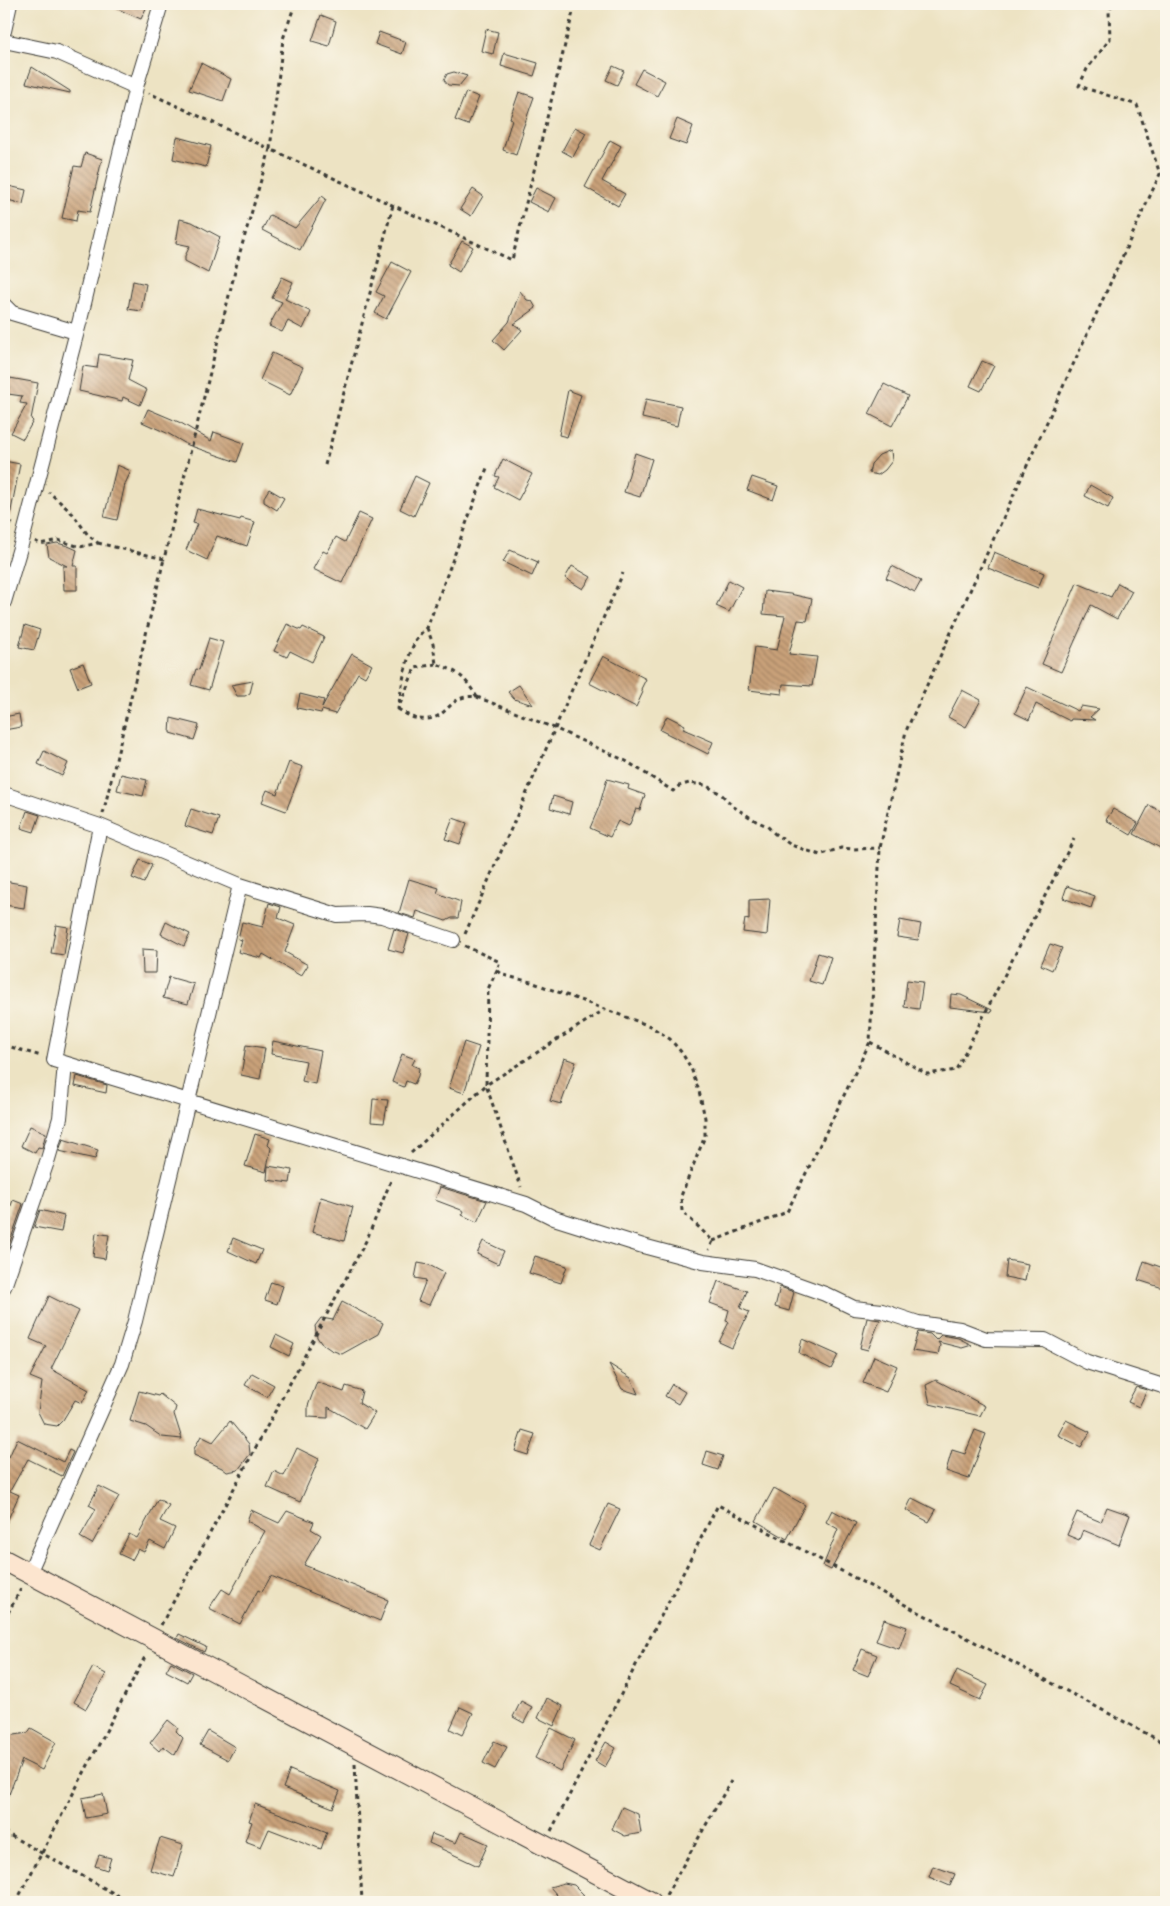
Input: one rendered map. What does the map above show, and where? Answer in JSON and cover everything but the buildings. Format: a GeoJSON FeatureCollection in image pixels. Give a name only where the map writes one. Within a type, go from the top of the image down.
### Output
{"type":"FeatureCollection","features":[{"type":"Feature","properties":{"kind":"street"},"geometry":{"type":"LineString","coordinates":[[4,31],[10,4]]}},
{"type":"Feature","properties":{"kind":"street"},"geometry":{"type":"LineString","coordinates":[[4,602],[76,332],[136,87],[161,4]]}},
{"type":"Feature","properties":{"kind":"street"},"geometry":{"type":"LineString","coordinates":[[4,41],[57,52],[136,87]]}},
{"type":"Feature","properties":{"kind":"street"},"geometry":{"type":"LineString","coordinates":[[4,305],[12,314],[76,332]]}},
{"type":"Feature","properties":{"kind":"street"},"geometry":{"type":"LineString","coordinates":[[4,794],[100,826],[240,885],[337,915],[367,914],[382,916],[457,942]]}},
{"type":"Feature","properties":{"kind":"street"},"geometry":{"type":"LineString","coordinates":[[4,1287],[58,1126],[59,1062],[100,826]]}},
{"type":"Feature","properties":{"kind":"street"},"geometry":{"type":"LineString","coordinates":[[29,1573],[122,1364],[135,1321],[240,885]]}},
{"type":"Feature","properties":{"kind":"street"},"geometry":{"type":"LineString","coordinates":[[59,1062],[526,1204],[554,1218],[643,1246],[703,1262],[730,1264],[755,1270],[825,1294],[854,1308],[882,1311],[918,1323],[960,1330],[986,1339],[1046,1340],[1087,1362],[1166,1387]]}},
{"type":"Feature","properties":{"kind":"street"},"geometry":{"type":"LineString","coordinates":[[4,1560],[651,1902]]}},
{"type":"Feature","properties":{"kind":"path"},"geometry":{"type":"LineString","coordinates":[[100,826],[238,259],[270,149],[283,39],[295,4]]}},
{"type":"Feature","properties":{"kind":"path"},"geometry":{"type":"LineString","coordinates":[[136,87],[512,260],[576,4]]}},
{"type":"Feature","properties":{"kind":"path"},"geometry":{"type":"LineString","coordinates":[[703,1262],[713,1241],[787,1212],[870,1042],[880,848],[906,731],[1160,174],[1137,105],[1079,86],[1087,69],[1110,39],[1109,11],[1112,4]]}},
{"type":"Feature","properties":{"kind":"path"},"geometry":{"type":"LineString","coordinates":[[325,465],[392,205]]}},
{"type":"Feature","properties":{"kind":"path"},"geometry":{"type":"LineString","coordinates":[[398,709],[404,673],[419,634],[427,628],[486,468]]}},
{"type":"Feature","properties":{"kind":"path"},"geometry":{"type":"LineString","coordinates":[[38,480],[74,514],[88,536],[98,543],[164,560]]}},
{"type":"Feature","properties":{"kind":"path"},"geometry":{"type":"LineString","coordinates":[[23,535],[40,544],[58,540],[80,547],[98,543]]}},
{"type":"Feature","properties":{"kind":"path"},"geometry":{"type":"LineString","coordinates":[[526,1204],[486,1085],[488,990],[500,962],[457,942],[623,573]]}},
{"type":"Feature","properties":{"kind":"path"},"geometry":{"type":"LineString","coordinates":[[427,628],[434,644],[436,664]]}},
{"type":"Feature","properties":{"kind":"path"},"geometry":{"type":"LineString","coordinates":[[398,709],[415,668],[436,664],[450,668],[466,679],[477,698]]}},
{"type":"Feature","properties":{"kind":"path"},"geometry":{"type":"LineString","coordinates":[[398,709],[415,718],[436,718],[445,712],[456,700],[467,696],[477,698],[554,728],[626,761],[673,791],[679,786],[689,784],[704,786],[721,794],[734,807],[767,826],[791,845],[820,855],[840,848],[874,850],[880,848]]}},
{"type":"Feature","properties":{"kind":"path"},"geometry":{"type":"LineString","coordinates":[[870,1042],[928,1074],[956,1070],[1074,838]]}},
{"type":"Feature","properties":{"kind":"path"},"geometry":{"type":"LineString","coordinates":[[1164,943],[1166,938]]}},
{"type":"Feature","properties":{"kind":"path"},"geometry":{"type":"LineString","coordinates":[[496,970],[503,976],[531,982],[650,1026],[670,1040],[682,1053],[691,1068],[705,1118],[705,1136],[681,1196],[682,1211],[713,1241]]}},
{"type":"Feature","properties":{"kind":"path"},"geometry":{"type":"LineString","coordinates":[[16,1902],[367,1239],[398,1165],[486,1085],[604,1010]]}},
{"type":"Feature","properties":{"kind":"path"},"geometry":{"type":"LineString","coordinates":[[4,1045],[59,1062]]}},
{"type":"Feature","properties":{"kind":"path"},"geometry":{"type":"LineString","coordinates":[[544,1845],[718,1505],[1166,1744]]}},
{"type":"Feature","properties":{"kind":"path"},"geometry":{"type":"LineString","coordinates":[[4,1620],[29,1573]]}},
{"type":"Feature","properties":{"kind":"path"},"geometry":{"type":"LineString","coordinates":[[354,1744],[362,1902]]}},
{"type":"Feature","properties":{"kind":"path"},"geometry":{"type":"LineString","coordinates":[[662,1902],[731,1781]]}},
{"type":"Feature","properties":{"kind":"path"},"geometry":{"type":"LineString","coordinates":[[4,1832],[129,1902]]}}]}
